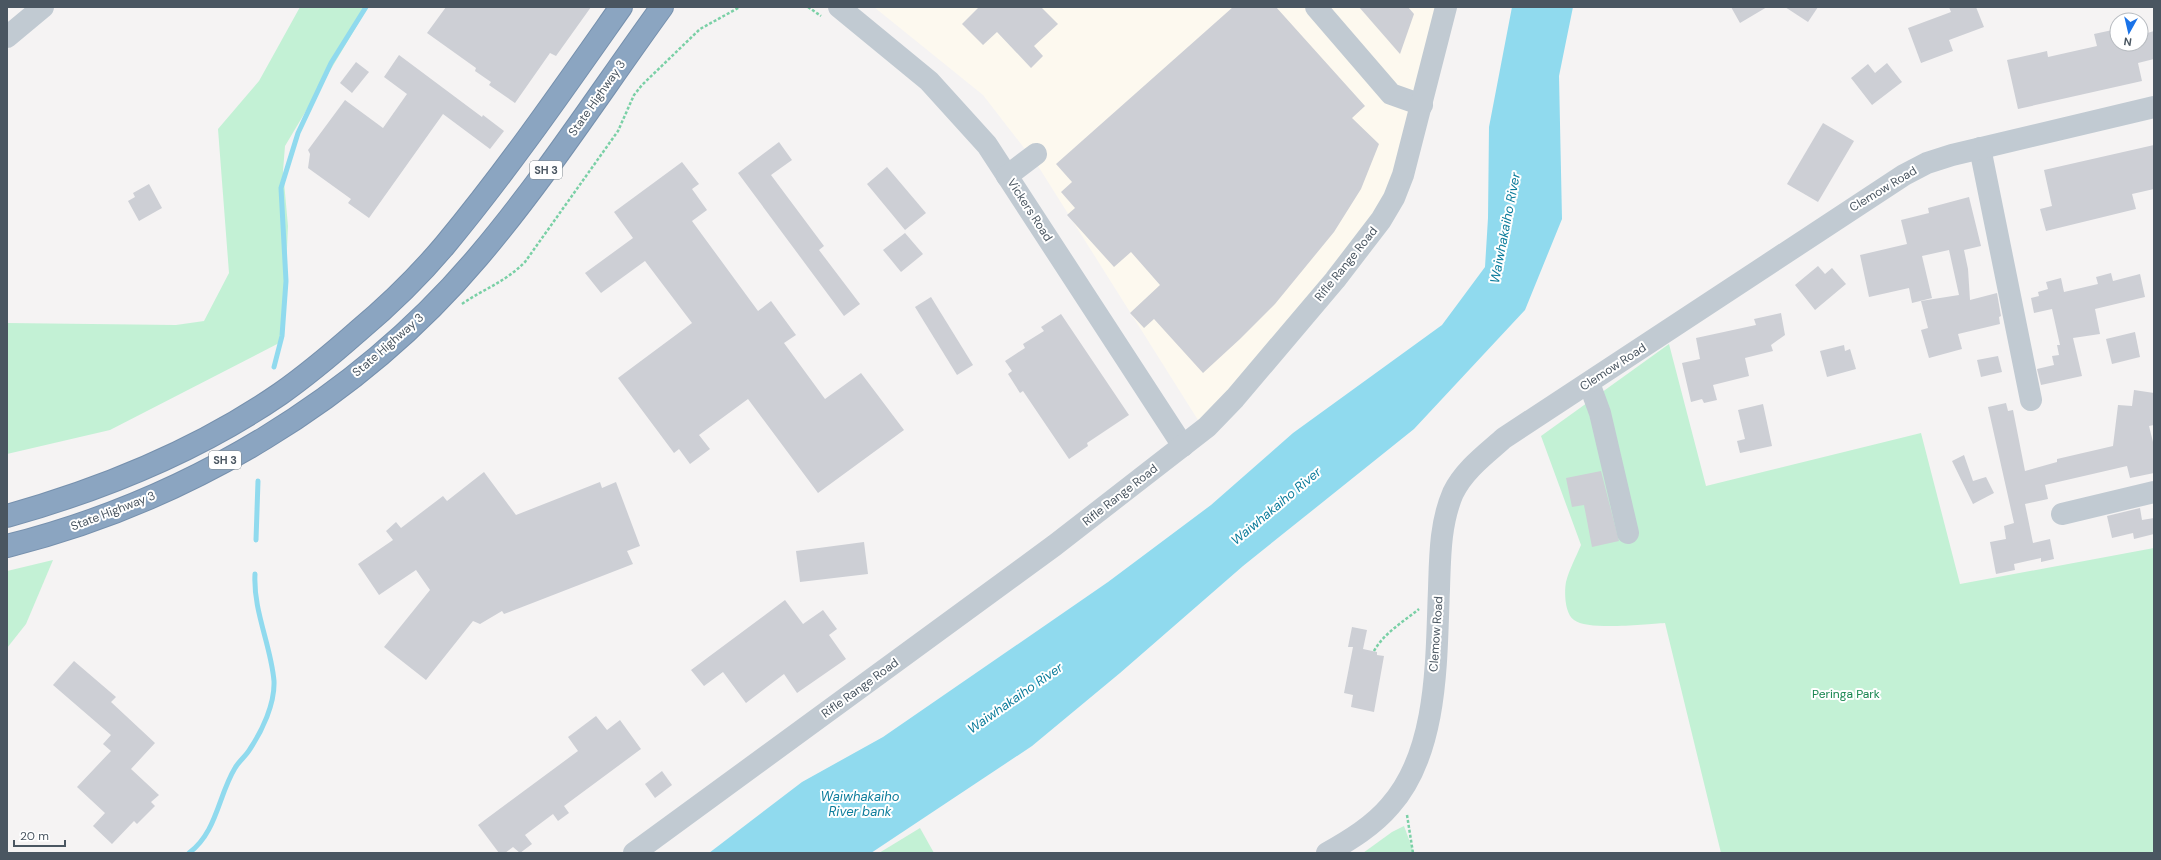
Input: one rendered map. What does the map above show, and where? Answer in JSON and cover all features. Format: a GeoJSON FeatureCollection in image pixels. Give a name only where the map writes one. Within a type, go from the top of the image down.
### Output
{"type":"FeatureCollection","features":[{"type":"Feature","properties":{"kind":"highway","name":"SH 3"},"geometry":{"type":"LineString","coordinates":[[7,516],[95,488],[146,467],[240,419],[280,394],[322,363],[382,309],[444,246],[520,148],[621,7]]}},
{"type":"Feature","properties":{"kind":"highway","name":"State Highway 3"},"geometry":{"type":"LineString","coordinates":[[7,546],[40,538],[91,521],[189,480],[290,422],[371,362],[416,322],[486,247],[561,150],[662,7]]}},
{"type":"Feature","properties":{"kind":"street"},"geometry":{"type":"LineString","coordinates":[[7,37],[43,7]]}},
{"type":"Feature","properties":{"kind":"street"},"geometry":{"type":"LineString","coordinates":[[1316,7],[1391,94],[1422,106]]}},
{"type":"Feature","properties":{"kind":"street","name":"Rifle Range Road"},"geometry":{"type":"LineString","coordinates":[[634,853],[1055,545],[1207,427],[1235,398],[1335,280],[1381,220],[1394,198],[1404,175],[1446,7]]}},
{"type":"Feature","properties":{"kind":"street","name":"Vickers Road"},"geometry":{"type":"LineString","coordinates":[[833,13],[929,81],[987,145],[1183,446]]}},
{"type":"Feature","properties":{"kind":"street","name":"Clemow Road"},"geometry":{"type":"LineString","coordinates":[[1327,853],[1365,829],[1390,807],[1410,777],[1422,747],[1432,691],[1441,541],[1446,515],[1453,493],[1467,472],[1504,438],[1882,188],[1927,163],[1980,148],[2154,107]]}},
{"type":"Feature","properties":{"kind":"street"},"geometry":{"type":"LineString","coordinates":[[1980,148],[2031,400]]}},
{"type":"Feature","properties":{"kind":"street"},"geometry":{"type":"LineString","coordinates":[[1008,176],[1036,154]]}},
{"type":"Feature","properties":{"kind":"street"},"geometry":{"type":"LineString","coordinates":[[1589,383],[1600,413],[1628,534]]}},
{"type":"Feature","properties":{"kind":"street"},"geometry":{"type":"LineString","coordinates":[[2062,514],[2154,492]]}},
{"type":"Feature","properties":{"kind":"path"},"geometry":{"type":"LineString","coordinates":[[808,7],[833,13]]}},
{"type":"Feature","properties":{"kind":"path"},"geometry":{"type":"LineString","coordinates":[[1374,651],[1378,644],[1393,629],[1422,607]]}},
{"type":"Feature","properties":{"kind":"path"},"geometry":{"type":"LineString","coordinates":[[1408,825],[1413,853]]}},
{"type":"Feature","properties":{"kind":"shaded area"},"geometry":{"type":"Polygon","coordinates":[[[874,7],[1445,7],[1382,212],[1266,363],[1198,420],[1038,166],[983,95],[874,7]]]}},
{"type":"Feature","properties":{"kind":"green space"},"geometry":{"type":"Polygon","coordinates":[[[300,7],[368,7],[285,146],[283,171],[288,226],[283,341],[110,430],[7,454],[7,323],[176,325],[204,321],[229,273],[218,129],[259,81],[300,7]]]}},
{"type":"Feature","properties":{"kind":"green space","name":"Peringa Park"},"geometry":{"type":"Polygon","coordinates":[[[1669,344],[1706,486],[1921,433],[1960,584],[2154,548],[2154,853],[1721,853],[1665,623],[1618,626],[1591,625],[1574,620],[1569,613],[1565,597],[1566,582],[1581,545],[1541,436],[1669,344]]]}},
{"type":"Feature","properties":{"kind":"green space"},"geometry":{"type":"Polygon","coordinates":[[[53,560],[26,624],[7,648],[7,571],[53,560]]]}},
{"type":"Feature","properties":{"kind":"green space"},"geometry":{"type":"Polygon","coordinates":[[[1404,826],[1414,853],[1363,853],[1392,832],[1404,826]]]}},
{"type":"Feature","properties":{"kind":"green space"},"geometry":{"type":"Polygon","coordinates":[[[920,828],[934,853],[879,853],[920,828]]]}},
{"type":"Feature","properties":{"kind":"water","name":"Waiwhakaiho River bank"},"geometry":{"type":"Polygon","coordinates":[[[1512,7],[1573,7],[1559,76],[1562,219],[1525,310],[1414,429],[1243,566],[1120,673],[1032,746],[871,853],[709,853],[802,782],[883,737],[1108,582],[1211,505],[1293,433],[1442,325],[1485,267],[1488,218],[1489,127],[1512,7]]]}},
{"type":"Feature","properties":{"kind":"building"},"geometry":{"type":"Polygon","coordinates":[[[446,7],[591,7],[556,56],[550,53],[515,103],[489,85],[491,82],[475,71],[476,68],[427,33],[446,7]]]}},
{"type":"Feature","properties":{"kind":"building"},"geometry":{"type":"Polygon","coordinates":[[[979,7],[1041,7],[1058,24],[1034,46],[1043,56],[1031,68],[997,32],[983,45],[962,24],[979,7]]]}},
{"type":"Feature","properties":{"kind":"building"},"geometry":{"type":"Polygon","coordinates":[[[1233,7],[1276,7],[1365,106],[1352,118],[1379,144],[1361,189],[1334,232],[1275,304],[1203,373],[1154,319],[1144,328],[1130,313],[1160,285],[1131,252],[1114,267],[1067,215],[1075,208],[1061,192],[1072,182],[1056,164],[1233,7]]]}},
{"type":"Feature","properties":{"kind":"building"},"geometry":{"type":"Polygon","coordinates":[[[1359,7],[1408,7],[1414,14],[1400,54],[1359,7]]]}},
{"type":"Feature","properties":{"kind":"building"},"geometry":{"type":"Polygon","coordinates":[[[1731,7],[1767,7],[1740,23],[1731,7]]]}},
{"type":"Feature","properties":{"kind":"building"},"geometry":{"type":"Polygon","coordinates":[[[1785,7],[1818,7],[1808,22],[1785,7]]]}},
{"type":"Feature","properties":{"kind":"building"},"geometry":{"type":"Polygon","coordinates":[[[1949,7],[1976,7],[1984,27],[1949,40],[1953,51],[1921,63],[1908,28],[1951,12],[1949,7]]]}},
{"type":"Feature","properties":{"kind":"building"},"geometry":{"type":"Polygon","coordinates":[[[2109,31],[2109,52],[2149,52],[2149,33],[2154,31],[2154,59],[2138,63],[2142,81],[2018,109],[2007,60],[2047,51],[2048,57],[2097,46],[2094,34],[2109,31]]]}},
{"type":"Feature","properties":{"kind":"building"},"geometry":{"type":"Polygon","coordinates":[[[399,55],[482,117],[483,115],[504,131],[490,149],[443,114],[369,218],[348,203],[351,199],[308,168],[310,154],[308,150],[345,100],[383,128],[407,94],[384,77],[399,55]]]}},
{"type":"Feature","properties":{"kind":"building"},"geometry":{"type":"Polygon","coordinates":[[[356,62],[369,72],[352,93],[340,83],[356,62]]]}},
{"type":"Feature","properties":{"kind":"building"},"geometry":{"type":"Polygon","coordinates":[[[1887,63],[1902,82],[1872,105],[1851,78],[1868,64],[1875,73],[1887,63]]]}},
{"type":"Feature","properties":{"kind":"building"},"geometry":{"type":"Polygon","coordinates":[[[1823,123],[1854,141],[1818,202],[1787,184],[1823,123]]]}},
{"type":"Feature","properties":{"kind":"building"},"geometry":{"type":"Polygon","coordinates":[[[779,142],[792,160],[771,175],[824,246],[819,250],[860,304],[844,316],[738,173],[779,142]]]}},
{"type":"Feature","properties":{"kind":"building"},"geometry":{"type":"Polygon","coordinates":[[[2154,145],[2154,189],[2132,194],[2136,209],[2046,231],[2040,209],[2052,206],[2044,170],[2154,145]]]}},
{"type":"Feature","properties":{"kind":"building"},"geometry":{"type":"Polygon","coordinates":[[[682,162],[699,184],[692,189],[707,210],[692,221],[758,311],[771,301],[796,335],[784,343],[825,399],[861,373],[904,430],[818,493],[748,399],[699,435],[710,449],[690,464],[679,449],[674,453],[618,378],[692,323],[645,261],[601,293],[585,273],[633,238],[614,212],[682,162]]]}},
{"type":"Feature","properties":{"kind":"building"},"geometry":{"type":"Polygon","coordinates":[[[887,167],[926,213],[905,230],[867,184],[887,167]]]}},
{"type":"Feature","properties":{"kind":"building"},"geometry":{"type":"Polygon","coordinates":[[[149,184],[162,208],[139,221],[128,201],[135,197],[133,193],[149,184]]]}},
{"type":"Feature","properties":{"kind":"building"},"geometry":{"type":"Polygon","coordinates":[[[1969,197],[1981,246],[1964,250],[1968,269],[1970,300],[1997,293],[2001,316],[1999,317],[2000,324],[1958,334],[1962,349],[1929,358],[1921,330],[1928,328],[1921,301],[1959,295],[1949,250],[1922,256],[1932,298],[1912,303],[1909,288],[1869,297],[1860,255],[1907,244],[1901,220],[1929,213],[1928,208],[1969,197]]]}},
{"type":"Feature","properties":{"kind":"building"},"geometry":{"type":"Polygon","coordinates":[[[905,233],[923,254],[901,272],[883,250],[905,233]]]}},
{"type":"Feature","properties":{"kind":"building"},"geometry":{"type":"Polygon","coordinates":[[[1818,266],[1825,274],[1832,268],[1846,284],[1815,310],[1795,285],[1818,266]]]}},
{"type":"Feature","properties":{"kind":"building"},"geometry":{"type":"Polygon","coordinates":[[[2111,273],[2113,281],[2140,274],[2145,297],[2095,309],[2100,334],[2073,338],[2082,376],[2041,385],[2037,369],[2054,365],[2052,356],[2059,355],[2057,345],[2060,345],[2052,309],[2034,313],[2031,298],[2039,296],[2038,292],[2048,289],[2046,282],[2061,278],[2064,292],[2098,284],[2096,277],[2111,273]]]}},
{"type":"Feature","properties":{"kind":"building"},"geometry":{"type":"Polygon","coordinates":[[[931,297],[973,365],[957,375],[915,307],[931,297]]]}},
{"type":"Feature","properties":{"kind":"building"},"geometry":{"type":"Polygon","coordinates":[[[1781,313],[1785,335],[1771,345],[1773,351],[1745,358],[1749,376],[1713,385],[1717,400],[1704,403],[1702,399],[1691,402],[1682,363],[1700,359],[1696,338],[1756,325],[1754,319],[1781,313]]]}},
{"type":"Feature","properties":{"kind":"building"},"geometry":{"type":"Polygon","coordinates":[[[1061,314],[1129,415],[1087,443],[1088,446],[1069,459],[1023,391],[1020,393],[1008,374],[1012,371],[1005,361],[1025,348],[1023,344],[1044,331],[1041,327],[1061,314]]]}},
{"type":"Feature","properties":{"kind":"building"},"geometry":{"type":"Polygon","coordinates":[[[2135,332],[2140,357],[2112,364],[2106,339],[2135,332]]]}},
{"type":"Feature","properties":{"kind":"building"},"geometry":{"type":"Polygon","coordinates":[[[1844,345],[1845,351],[1850,349],[1856,369],[1827,377],[1820,351],[1844,345]]]}},
{"type":"Feature","properties":{"kind":"building"},"geometry":{"type":"Polygon","coordinates":[[[1998,356],[2002,372],[1981,377],[1977,360],[1998,356]]]}},
{"type":"Feature","properties":{"kind":"building"},"geometry":{"type":"Polygon","coordinates":[[[2134,390],[2154,393],[2154,425],[2149,426],[2154,446],[2154,473],[2130,478],[2127,466],[2045,485],[2048,499],[2025,504],[2033,543],[2050,539],[2054,559],[2041,562],[2041,558],[2014,564],[2015,570],[1996,574],[1990,542],[2006,539],[2004,526],[2014,523],[1988,407],[2006,403],[2008,411],[2013,410],[2025,471],[2057,462],[2057,459],[2113,446],[2118,405],[2132,406],[2134,390]]]}},
{"type":"Feature","properties":{"kind":"building"},"geometry":{"type":"Polygon","coordinates":[[[1763,404],[1772,446],[1740,453],[1737,441],[1745,439],[1738,410],[1763,404]]]}},
{"type":"Feature","properties":{"kind":"building"},"geometry":{"type":"Polygon","coordinates":[[[1964,455],[1973,481],[1986,477],[1994,493],[1973,504],[1952,461],[1964,455]]]}},
{"type":"Feature","properties":{"kind":"building"},"geometry":{"type":"Polygon","coordinates":[[[1601,471],[1619,541],[1592,547],[1584,505],[1572,507],[1566,478],[1601,471]]]}},
{"type":"Feature","properties":{"kind":"building"},"geometry":{"type":"Polygon","coordinates":[[[484,472],[516,515],[600,482],[602,488],[616,482],[640,546],[627,551],[633,564],[504,614],[502,611],[480,624],[473,621],[426,680],[384,647],[430,590],[416,570],[379,595],[358,564],[393,540],[386,531],[396,522],[401,528],[443,496],[447,501],[484,472]]]}},
{"type":"Feature","properties":{"kind":"building"},"geometry":{"type":"Polygon","coordinates":[[[2140,508],[2142,520],[2154,518],[2154,534],[2134,539],[2133,533],[2112,538],[2107,516],[2140,508]]]}},
{"type":"Feature","properties":{"kind":"building"},"geometry":{"type":"Polygon","coordinates":[[[864,542],[868,574],[800,582],[796,551],[864,542]]]}},
{"type":"Feature","properties":{"kind":"building"},"geometry":{"type":"Polygon","coordinates":[[[785,600],[803,624],[823,610],[837,629],[829,635],[846,659],[797,693],[784,674],[746,703],[723,672],[704,686],[691,670],[785,600]]]}},
{"type":"Feature","properties":{"kind":"building"},"geometry":{"type":"Polygon","coordinates":[[[1352,627],[1367,630],[1363,649],[1377,652],[1377,655],[1384,656],[1374,712],[1351,707],[1353,695],[1344,693],[1353,647],[1348,647],[1352,627]]]}},
{"type":"Feature","properties":{"kind":"building"},"geometry":{"type":"Polygon","coordinates":[[[74,661],[116,697],[111,702],[155,743],[131,769],[159,795],[151,802],[155,806],[137,824],[134,821],[112,844],[93,826],[105,813],[77,787],[111,751],[103,744],[111,735],[53,685],[74,661]]]}},
{"type":"Feature","properties":{"kind":"building"},"geometry":{"type":"Polygon","coordinates":[[[596,716],[607,730],[620,720],[641,749],[564,806],[569,813],[558,821],[553,814],[525,835],[532,844],[520,853],[513,847],[505,853],[499,853],[478,825],[578,751],[568,737],[596,716]]]}},
{"type":"Feature","properties":{"kind":"building"},"geometry":{"type":"Polygon","coordinates":[[[662,771],[672,785],[655,798],[645,784],[662,771]]]}},
{"type":"Feature","properties":{"kind":"waterway"},"geometry":{"type":"LineString","coordinates":[[274,367],[282,336],[286,281],[281,188],[298,133],[331,63],[366,7]]}},
{"type":"Feature","properties":{"kind":"waterway"},"geometry":{"type":"LineString","coordinates":[[256,540],[258,481]]}},
{"type":"Feature","properties":{"kind":"waterway"},"geometry":{"type":"LineString","coordinates":[[189,853],[206,835],[229,779],[259,734],[270,708],[274,690],[274,681],[259,615],[255,588],[255,574]]}},
{"type":"Feature","properties":{"kind":"water label","name":"Waiwhakaiho River"},"geometry":{"type":"Point","coordinates":[1505,228]}},
{"type":"Feature","properties":{"kind":"water label","name":"Waiwhakaiho River"},"geometry":{"type":"Point","coordinates":[1276,506]}},
{"type":"Feature","properties":{"kind":"water label","name":"Waiwhakaiho River"},"geometry":{"type":"Point","coordinates":[1015,698]}}]}
